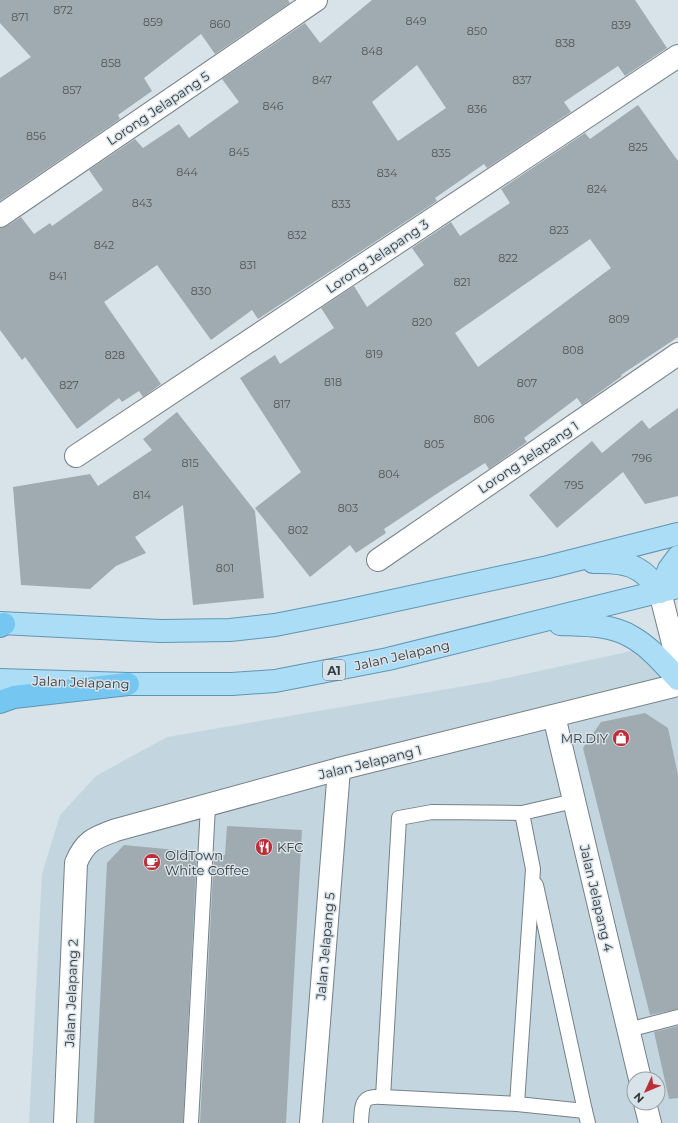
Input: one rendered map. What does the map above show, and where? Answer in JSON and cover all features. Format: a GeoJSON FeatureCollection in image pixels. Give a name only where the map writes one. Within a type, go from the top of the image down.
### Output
{"type":"FeatureCollection","features":[{"type":"Feature","properties":{"kind":"highway"},"geometry":{"type":"LineString","coordinates":[[0,702],[14,697],[128,684]]}},
{"type":"Feature","properties":{"kind":"main road"},"geometry":{"type":"LineString","coordinates":[[1,624],[161,630],[230,630],[275,624],[346,611],[548,567],[678,534]]}},
{"type":"Feature","properties":{"kind":"main road"},"geometry":{"type":"LineString","coordinates":[[669,590],[669,569],[678,557]]}},
{"type":"Feature","properties":{"kind":"main road"},"geometry":{"type":"LineString","coordinates":[[548,567],[588,562],[623,564],[632,566],[669,590]]}},
{"type":"Feature","properties":{"kind":"main road","name":"Jalan Jelapang"},"geometry":{"type":"LineString","coordinates":[[0,680],[128,684],[232,684],[275,681],[388,659],[669,590]]}},
{"type":"Feature","properties":{"kind":"main road"},"geometry":{"type":"LineString","coordinates":[[534,623],[594,625],[632,636],[650,650],[678,678]]}},
{"type":"Feature","properties":{"kind":"street","name":"Lorong Jelapang 5"},"geometry":{"type":"LineString","coordinates":[[0,216],[316,0]]}},
{"type":"Feature","properties":{"kind":"street","name":"Lorong Jelapang 3"},"geometry":{"type":"LineString","coordinates":[[76,456],[678,56]]}},
{"type":"Feature","properties":{"kind":"street","name":"Lorong Jelapang 1"},"geometry":{"type":"LineString","coordinates":[[378,560],[678,354]]}},
{"type":"Feature","properties":{"kind":"street"},"geometry":{"type":"LineString","coordinates":[[669,590],[678,663]]}},
{"type":"Feature","properties":{"kind":"street","name":"Jalan Jelapang 1"},"geometry":{"type":"LineString","coordinates":[[76,864],[81,851],[90,842],[100,836],[116,830],[339,769],[678,685]]}},
{"type":"Feature","properties":{"kind":"street","name":"Jalan Jelapang 4"},"geometry":{"type":"LineString","coordinates":[[554,716],[638,1071]]}},
{"type":"Feature","properties":{"kind":"street","name":"Jalan Jelapang 5"},"geometry":{"type":"LineString","coordinates":[[310,1123],[339,769]]}},
{"type":"Feature","properties":{"kind":"street","name":"Jalan Jelapang 2"},"geometry":{"type":"LineString","coordinates":[[65,1123],[76,864]]}},
{"type":"Feature","properties":{"kind":"street"},"geometry":{"type":"LineString","coordinates":[[647,1111],[650,1123]]}},
{"type":"Feature","properties":{"kind":"lane"},"geometry":{"type":"LineString","coordinates":[[383,1097],[399,818],[432,812],[522,813],[574,801]]}},
{"type":"Feature","properties":{"kind":"lane"},"geometry":{"type":"LineString","coordinates":[[191,1123],[208,806]]}},
{"type":"Feature","properties":{"kind":"lane"},"geometry":{"type":"LineString","coordinates":[[361,1123],[363,1103],[366,1099],[373,1096],[517,1104],[587,1117],[522,813]]}},
{"type":"Feature","properties":{"kind":"lane"},"geometry":{"type":"LineString","coordinates":[[517,1104],[533,869]]}},
{"type":"Feature","properties":{"kind":"lane"},"geometry":{"type":"LineString","coordinates":[[628,1030],[678,1017]]}},
{"type":"Feature","properties":{"kind":"shaded area"},"geometry":{"type":"Polygon","coordinates":[[[678,641],[678,1123],[29,1123],[42,874],[60,815],[96,776],[167,737],[488,682],[678,641]]]}},
{"type":"Feature","properties":{"kind":"building"},"geometry":{"type":"Polygon","coordinates":[[[0,0],[288,0],[290,3],[215,54],[201,34],[144,78],[152,91],[118,115],[120,119],[0,201],[0,78],[31,57],[0,23],[0,0]]]}},
{"type":"Feature","properties":{"kind":"building"},"geometry":{"type":"Polygon","coordinates":[[[372,0],[635,0],[667,48],[625,76],[618,66],[564,102],[571,112],[487,168],[484,164],[435,198],[437,201],[258,319],[252,310],[211,340],[157,265],[104,302],[161,384],[143,397],[139,391],[122,402],[119,398],[77,429],[25,357],[22,360],[0,330],[0,228],[7,226],[21,217],[34,234],[50,223],[52,226],[103,190],[89,170],[135,139],[143,148],[179,124],[189,138],[239,102],[222,79],[305,23],[320,43],[372,0]],[[417,65],[372,102],[398,141],[446,108],[417,65]]]}},
{"type":"Feature","properties":{"kind":"building"},"geometry":{"type":"Polygon","coordinates":[[[638,105],[678,161],[678,337],[621,375],[622,376],[582,405],[577,398],[524,438],[527,442],[489,469],[485,463],[384,529],[386,533],[356,553],[350,545],[310,577],[255,508],[301,472],[240,378],[275,355],[280,364],[334,328],[321,308],[354,286],[367,307],[424,265],[412,248],[451,222],[460,236],[510,203],[501,189],[585,133],[590,139],[638,105]],[[590,239],[455,333],[478,367],[611,268],[590,239]]]}},
{"type":"Feature","properties":{"kind":"building"},"geometry":{"type":"Polygon","coordinates":[[[678,408],[678,496],[645,504],[623,472],[557,528],[529,495],[592,441],[602,453],[642,420],[649,429],[678,408]]]}},
{"type":"Feature","properties":{"kind":"building"},"geometry":{"type":"Polygon","coordinates":[[[177,412],[255,511],[264,598],[193,605],[183,505],[135,537],[146,553],[116,566],[90,589],[21,585],[13,487],[90,474],[98,486],[152,450],[143,439],[177,412]]]}},
{"type":"Feature","properties":{"kind":"building"},"geometry":{"type":"Polygon","coordinates":[[[645,713],[668,728],[678,775],[678,1009],[650,1015],[583,748],[601,722],[645,713]]]}},
{"type":"Feature","properties":{"kind":"building"},"geometry":{"type":"Polygon","coordinates":[[[227,826],[302,830],[286,1123],[200,1123],[214,854],[225,855],[227,826]]]}},
{"type":"Feature","properties":{"kind":"building"},"geometry":{"type":"Polygon","coordinates":[[[124,845],[197,852],[183,1123],[94,1123],[107,863],[124,845]]]}},
{"type":"Feature","properties":{"kind":"building"},"geometry":{"type":"Polygon","coordinates":[[[678,1026],[678,1098],[669,1099],[666,1086],[666,1071],[663,1071],[654,1032],[678,1026]]]}},
{"type":"Feature","properties":{"kind":"place","name":"MR.DIY"},"geometry":{"type":"Point","coordinates":[621,738]}},
{"type":"Feature","properties":{"kind":"place","name":"KFC"},"geometry":{"type":"Point","coordinates":[264,847]}},
{"type":"Feature","properties":{"kind":"place","name":"OldTown White Coffee"},"geometry":{"type":"Point","coordinates":[152,862]}}]}
